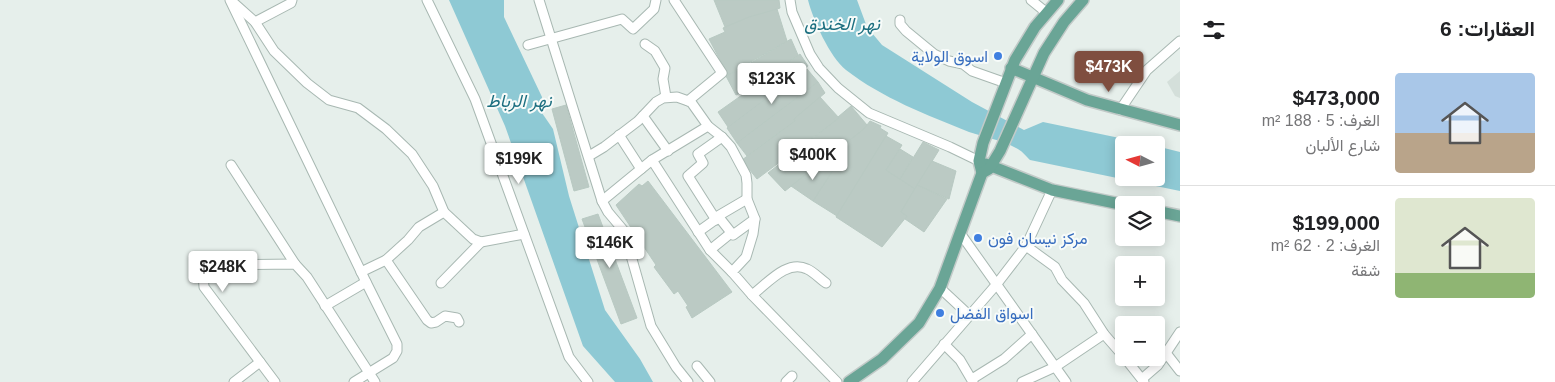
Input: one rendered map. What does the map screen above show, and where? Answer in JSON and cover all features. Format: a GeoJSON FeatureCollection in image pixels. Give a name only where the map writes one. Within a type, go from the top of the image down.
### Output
{"type":"FeatureCollection","features":[{"type":"Feature","properties":{"kind":"main road"},"geometry":{"type":"LineString","coordinates":[[1058,0],[1035,27],[1011,68],[983,143],[979,160],[987,170],[1052,190],[1115,203]]}},
{"type":"Feature","properties":{"kind":"main road"},"geometry":{"type":"LineString","coordinates":[[849,382],[882,359],[919,323],[940,288],[960,233],[987,170],[1000,151],[1044,53],[1064,22],[1083,0]]}},
{"type":"Feature","properties":{"kind":"main road"},"geometry":{"type":"LineString","coordinates":[[1011,68],[1087,100],[1180,125]]}},
{"type":"Feature","properties":{"kind":"main road"},"geometry":{"type":"LineString","coordinates":[[1165,214],[1180,216]]}},
{"type":"Feature","properties":{"kind":"street"},"geometry":{"type":"LineString","coordinates":[[255,22],[291,3],[292,0]]}},
{"type":"Feature","properties":{"kind":"street"},"geometry":{"type":"LineString","coordinates":[[427,0],[475,99],[569,357],[588,382]]}},
{"type":"Feature","properties":{"kind":"street"},"geometry":{"type":"LineString","coordinates":[[540,0],[602,201],[608,212],[624,231],[651,326],[676,367],[688,382]]}},
{"type":"Feature","properties":{"kind":"street"},"geometry":{"type":"LineString","coordinates":[[528,45],[622,19],[633,30],[654,9],[656,0]]}},
{"type":"Feature","properties":{"kind":"street"},"geometry":{"type":"LineString","coordinates":[[674,0],[722,73],[688,101]]}},
{"type":"Feature","properties":{"kind":"street"},"geometry":{"type":"LineString","coordinates":[[790,0],[792,12],[810,54],[819,68],[838,88],[869,113],[979,160]]}},
{"type":"Feature","properties":{"kind":"street"},"geometry":{"type":"LineString","coordinates":[[1030,0],[1047,13]]}},
{"type":"Feature","properties":{"kind":"street"},"geometry":{"type":"LineString","coordinates":[[231,1],[255,22],[274,51],[314,88],[329,100],[358,108],[386,129],[412,154],[433,186],[444,212],[473,239],[481,242],[524,234]]}},
{"type":"Feature","properties":{"kind":"street"},"geometry":{"type":"LineString","coordinates":[[231,1],[397,344],[397,351],[393,358],[354,382]]}},
{"type":"Feature","properties":{"kind":"street"},"geometry":{"type":"LineString","coordinates":[[900,20],[900,24],[906,31],[934,54],[949,61],[963,64],[972,71],[1006,82]]}},
{"type":"Feature","properties":{"kind":"street"},"geometry":{"type":"LineString","coordinates":[[1120,110],[1147,70],[1180,41]]}},
{"type":"Feature","properties":{"kind":"street"},"geometry":{"type":"LineString","coordinates":[[645,44],[655,51],[665,68],[662,79],[666,97]]}},
{"type":"Feature","properties":{"kind":"street"},"geometry":{"type":"LineString","coordinates":[[588,156],[643,116],[656,102],[666,97],[677,96],[691,102],[708,126],[731,148],[743,168],[747,183],[747,199],[754,219],[753,234],[746,257],[732,272]]}},
{"type":"Feature","properties":{"kind":"street"},"geometry":{"type":"LineString","coordinates":[[643,116],[668,151]]}},
{"type":"Feature","properties":{"kind":"street"},"geometry":{"type":"LineString","coordinates":[[602,201],[652,160],[708,126]]}},
{"type":"Feature","properties":{"kind":"street"},"geometry":{"type":"LineString","coordinates":[[619,135],[641,169]]}},
{"type":"Feature","properties":{"kind":"street"},"geometry":{"type":"LineString","coordinates":[[722,138],[698,154],[703,163],[688,176],[718,218],[732,233]]}},
{"type":"Feature","properties":{"kind":"street"},"geometry":{"type":"LineString","coordinates":[[652,160],[710,250],[810,359],[837,382]]}},
{"type":"Feature","properties":{"kind":"street"},"geometry":{"type":"LineString","coordinates":[[231,165],[375,382]]}},
{"type":"Feature","properties":{"kind":"street"},"geometry":{"type":"LineString","coordinates":[[912,382],[996,285],[1026,246],[1052,190]]}},
{"type":"Feature","properties":{"kind":"street"},"geometry":{"type":"LineString","coordinates":[[698,232],[718,218],[718,216],[747,199]]}},
{"type":"Feature","properties":{"kind":"street"},"geometry":{"type":"LineString","coordinates":[[361,272],[386,260],[419,227],[444,212]]}},
{"type":"Feature","properties":{"kind":"street"},"geometry":{"type":"LineString","coordinates":[[710,250],[754,219]]}},
{"type":"Feature","properties":{"kind":"street"},"geometry":{"type":"LineString","coordinates":[[960,233],[1066,382]]}},
{"type":"Feature","properties":{"kind":"street"},"geometry":{"type":"LineString","coordinates":[[441,283],[481,242]]}},
{"type":"Feature","properties":{"kind":"street"},"geometry":{"type":"LineString","coordinates":[[1026,246],[1054,267],[1062,280],[1084,303],[1104,334],[1115,347]]}},
{"type":"Feature","properties":{"kind":"street"},"geometry":{"type":"LineString","coordinates":[[386,260],[427,320],[431,323],[436,322],[445,316],[457,318],[459,322]]}},
{"type":"Feature","properties":{"kind":"street"},"geometry":{"type":"LineString","coordinates":[[275,382],[204,287],[203,274],[210,268],[229,265],[295,264]]}},
{"type":"Feature","properties":{"kind":"street"},"geometry":{"type":"LineString","coordinates":[[752,295],[786,269],[795,266],[807,268],[826,283]]}},
{"type":"Feature","properties":{"kind":"street"},"geometry":{"type":"LineString","coordinates":[[325,306],[366,282]]}},
{"type":"Feature","properties":{"kind":"street"},"geometry":{"type":"LineString","coordinates":[[940,288],[969,315]]}},
{"type":"Feature","properties":{"kind":"street"},"geometry":{"type":"LineString","coordinates":[[1131,366],[1143,380],[1158,365],[1180,332]]}},
{"type":"Feature","properties":{"kind":"street"},"geometry":{"type":"LineString","coordinates":[[944,344],[960,360],[973,380],[1004,359],[1032,334]]}},
{"type":"Feature","properties":{"kind":"street"},"geometry":{"type":"LineString","coordinates":[[1022,382],[1055,367],[1104,334]]}},
{"type":"Feature","properties":{"kind":"street"},"geometry":{"type":"LineString","coordinates":[[1166,353],[1180,372]]}},
{"type":"Feature","properties":{"kind":"street"},"geometry":{"type":"LineString","coordinates":[[234,382],[260,362]]}},
{"type":"Feature","properties":{"kind":"street"},"geometry":{"type":"LineString","coordinates":[[697,366],[710,382]]}},
{"type":"Feature","properties":{"kind":"shaded area"},"geometry":{"type":"Polygon","coordinates":[[[1180,71],[1180,98],[1175,96],[1167,82],[1180,71]]]}},
{"type":"Feature","properties":{"kind":"water","name":"نهر الرباط"},"geometry":{"type":"Polygon","coordinates":[[[449,0],[504,0],[504,17],[542,97],[542,113],[553,129],[569,196],[605,310],[640,359],[653,382],[615,382],[583,346],[505,126],[449,0]]]}},
{"type":"Feature","properties":{"kind":"water","name":"نهر الخندق"},"geometry":{"type":"Polygon","coordinates":[[[808,0],[857,0],[867,27],[882,45],[972,102],[1024,130],[1043,122],[1115,137],[1115,178],[1030,160],[1020,150],[1011,145],[969,132],[921,112],[874,89],[840,64],[823,38],[808,0]]]}},
{"type":"Feature","properties":{"kind":"water","name":"نهر الخندق"},"geometry":{"type":"Polygon","coordinates":[[[1165,148],[1180,152],[1180,191],[1156,186],[1165,186],[1165,148]]]}},
{"type":"Feature","properties":{"kind":"building"},"geometry":{"type":"Polygon","coordinates":[[[714,0],[779,0],[780,8],[725,27],[714,0]]]}},
{"type":"Feature","properties":{"kind":"building"},"geometry":{"type":"Polygon","coordinates":[[[777,9],[787,41],[728,75],[709,39],[725,32],[723,28],[749,17],[777,9]]]}},
{"type":"Feature","properties":{"kind":"building"},"geometry":{"type":"Polygon","coordinates":[[[791,39],[798,55],[754,86],[744,67],[791,39]]]}},
{"type":"Feature","properties":{"kind":"building"},"geometry":{"type":"Polygon","coordinates":[[[800,54],[808,66],[767,95],[767,98],[728,127],[718,112],[800,54]]]}},
{"type":"Feature","properties":{"kind":"building"},"geometry":{"type":"Polygon","coordinates":[[[744,67],[754,86],[736,95],[726,76],[744,67]]]}},
{"type":"Feature","properties":{"kind":"building"},"geometry":{"type":"Polygon","coordinates":[[[807,69],[818,82],[737,143],[727,128],[767,98],[767,95],[807,69]]]}},
{"type":"Feature","properties":{"kind":"building"},"geometry":{"type":"Polygon","coordinates":[[[818,82],[825,93],[794,119],[795,121],[747,156],[737,143],[818,82]]]}},
{"type":"Feature","properties":{"kind":"building"},"geometry":{"type":"Polygon","coordinates":[[[820,97],[839,118],[757,179],[742,160],[795,121],[794,119],[820,97]]]}},
{"type":"Feature","properties":{"kind":"building"},"geometry":{"type":"Polygon","coordinates":[[[566,105],[589,187],[574,191],[552,109],[566,105]]]}},
{"type":"Feature","properties":{"kind":"building"},"geometry":{"type":"Polygon","coordinates":[[[851,106],[867,125],[864,129],[785,191],[768,173],[839,118],[851,106]]]}},
{"type":"Feature","properties":{"kind":"building"},"geometry":{"type":"Polygon","coordinates":[[[870,121],[881,126],[880,128],[888,133],[837,216],[813,201],[833,170],[821,163],[864,129],[870,121]]]}},
{"type":"Feature","properties":{"kind":"building"},"geometry":{"type":"Polygon","coordinates":[[[886,136],[902,145],[886,170],[915,189],[901,212],[907,216],[882,247],[836,217],[886,136]]]}},
{"type":"Feature","properties":{"kind":"building"},"geometry":{"type":"Polygon","coordinates":[[[923,142],[939,150],[915,189],[900,179],[923,142]]]}},
{"type":"Feature","properties":{"kind":"building"},"geometry":{"type":"Polygon","coordinates":[[[900,149],[913,157],[900,179],[886,170],[900,149]]]}},
{"type":"Feature","properties":{"kind":"building"},"geometry":{"type":"Polygon","coordinates":[[[932,161],[956,171],[949,199],[917,185],[932,161]]]}},
{"type":"Feature","properties":{"kind":"building"},"geometry":{"type":"Polygon","coordinates":[[[821,163],[833,170],[813,201],[791,186],[821,163]]]}},
{"type":"Feature","properties":{"kind":"building"},"geometry":{"type":"Polygon","coordinates":[[[648,181],[732,292],[692,318],[686,307],[688,306],[678,291],[674,294],[654,267],[656,265],[616,205],[639,184],[642,186],[648,181]]]}},
{"type":"Feature","properties":{"kind":"building"},"geometry":{"type":"Polygon","coordinates":[[[917,185],[947,199],[924,232],[905,219],[907,216],[901,212],[917,185]]]}},
{"type":"Feature","properties":{"kind":"building"},"geometry":{"type":"Polygon","coordinates":[[[598,214],[637,318],[621,324],[582,219],[598,214]]]}},
{"type":"Feature","properties":{"kind":"place","name":"اسوق الولاية"},"geometry":{"type":"Point","coordinates":[998,56]}},
{"type":"Feature","properties":{"kind":"place","name":"مركز نيسان فون"},"geometry":{"type":"Point","coordinates":[978,238]}},
{"type":"Feature","properties":{"kind":"place","name":"اسواق الفضل"},"geometry":{"type":"Point","coordinates":[940,313]}}]}
